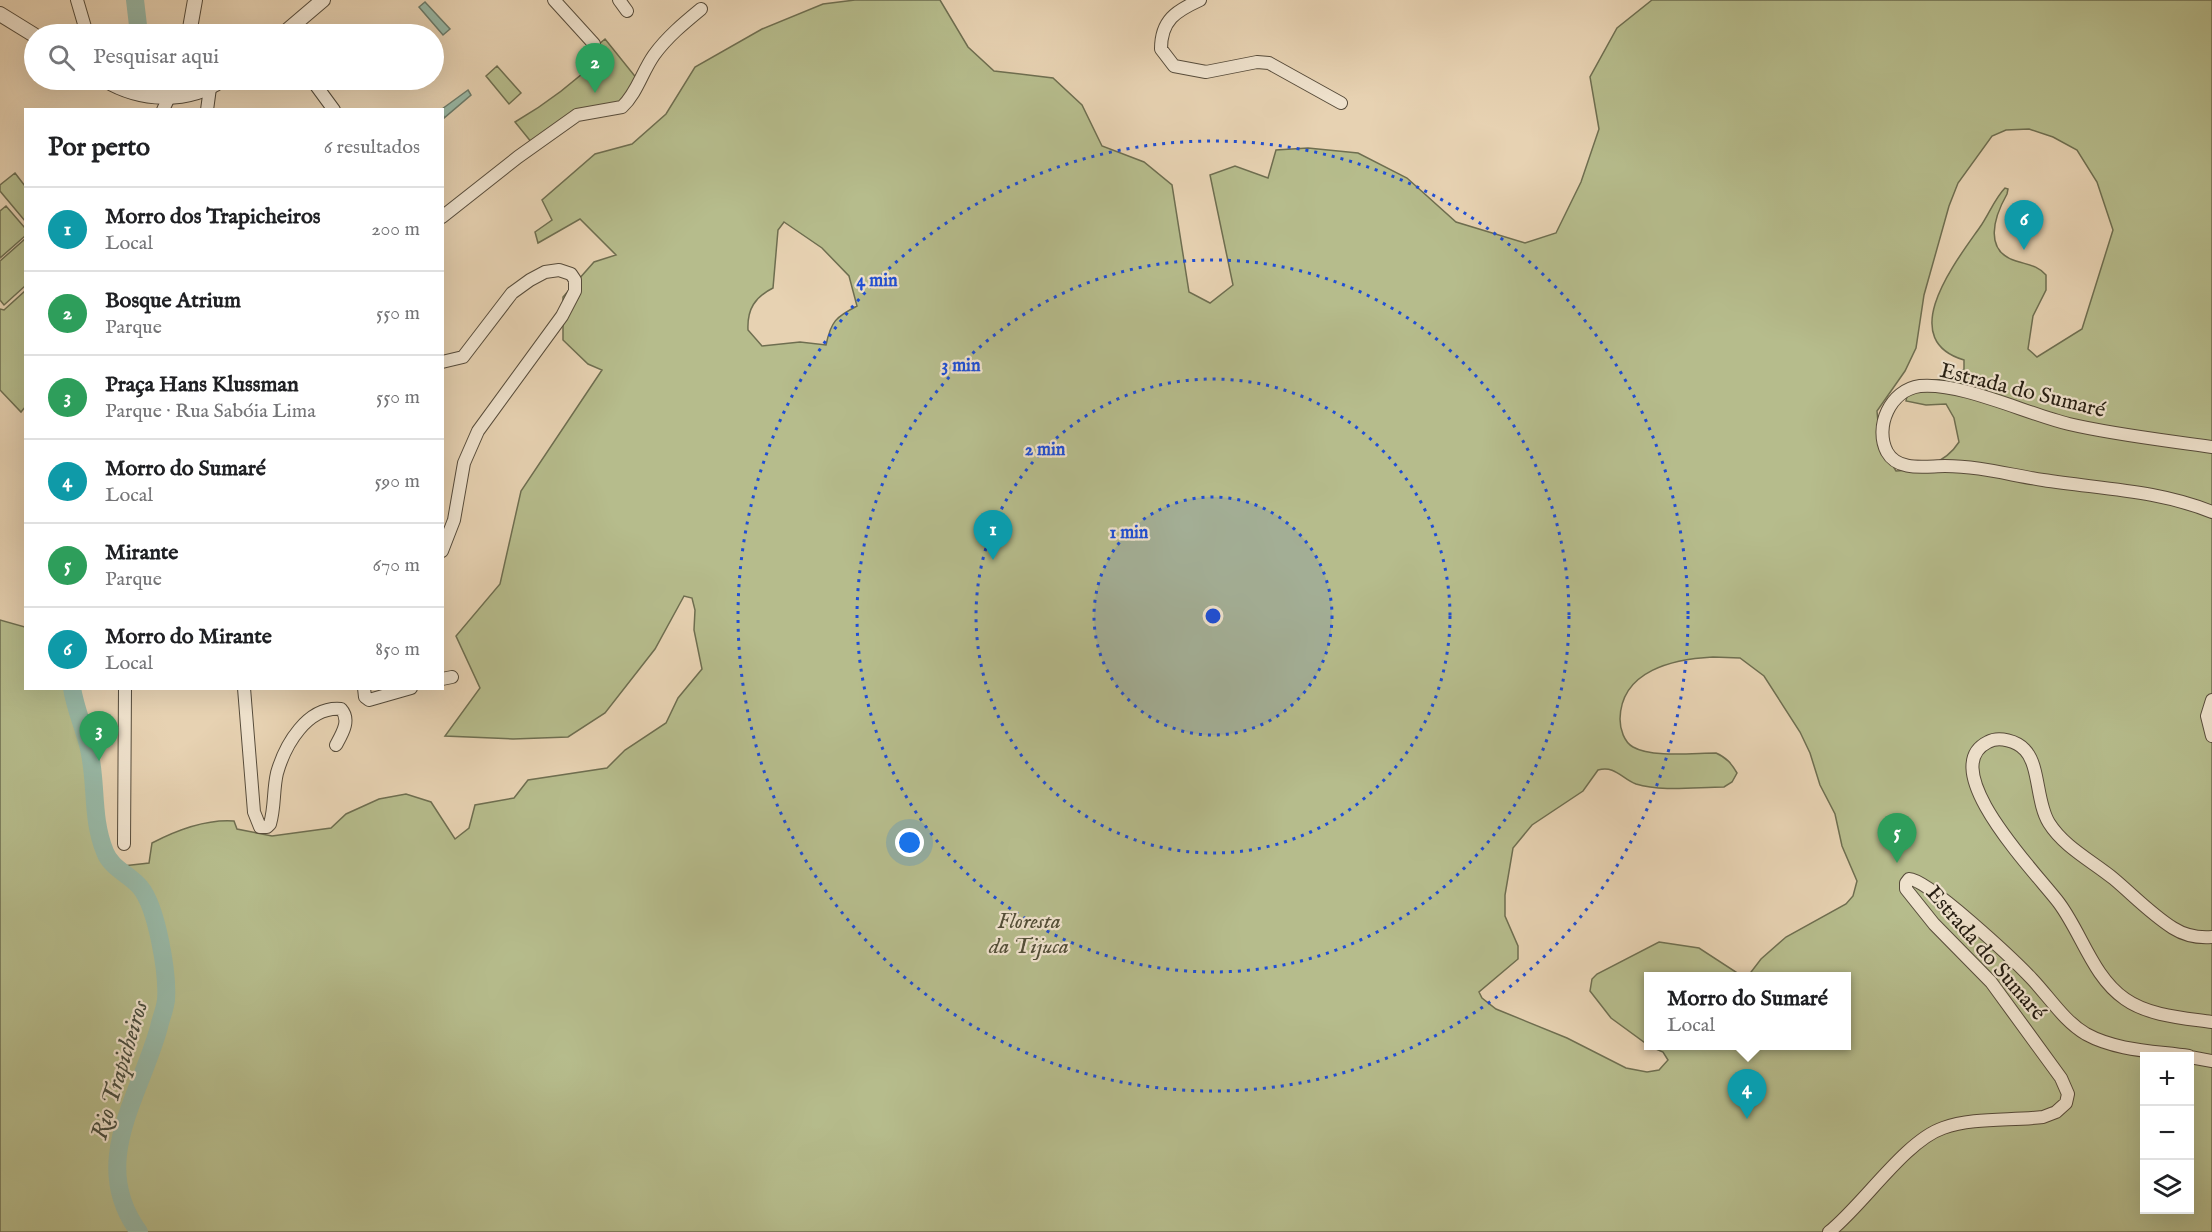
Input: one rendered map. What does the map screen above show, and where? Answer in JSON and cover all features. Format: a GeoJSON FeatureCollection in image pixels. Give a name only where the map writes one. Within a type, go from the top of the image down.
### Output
{"type":"FeatureCollection","features":[{"type":"Feature","properties":{"kind":"street"},"geometry":{"type":"LineString","coordinates":[[77,0],[84,24]]}},
{"type":"Feature","properties":{"kind":"street"},"geometry":{"type":"LineString","coordinates":[[190,24],[195,0]]}},
{"type":"Feature","properties":{"kind":"street"},"geometry":{"type":"LineString","coordinates":[[295,24],[323,0]]}},
{"type":"Feature","properties":{"kind":"street"},"geometry":{"type":"LineString","coordinates":[[554,0],[594,44]]}},
{"type":"Feature","properties":{"kind":"street"},"geometry":{"type":"LineString","coordinates":[[619,0],[627,11]]}},
{"type":"Feature","properties":{"kind":"street"},"geometry":{"type":"LineString","coordinates":[[1200,0],[1175,12],[1165,24],[1161,49],[1174,66],[1206,72],[1257,62],[1269,63],[1341,103]]}},
{"type":"Feature","properties":{"kind":"street"},"geometry":{"type":"LineString","coordinates":[[444,215],[518,157],[577,115],[622,108],[634,92],[654,55],[677,28],[701,9]]}},
{"type":"Feature","properties":{"kind":"street"},"geometry":{"type":"LineString","coordinates":[[0,14],[24,29]]}},
{"type":"Feature","properties":{"kind":"street"},"geometry":{"type":"LineString","coordinates":[[191,19],[192,24]]}},
{"type":"Feature","properties":{"kind":"street"},"geometry":{"type":"LineString","coordinates":[[127,90],[166,103],[198,90]]}},
{"type":"Feature","properties":{"kind":"street"},"geometry":{"type":"LineString","coordinates":[[134,93],[150,90]]}},
{"type":"Feature","properties":{"kind":"street"},"geometry":{"type":"LineString","coordinates":[[208,108],[214,90]]}},
{"type":"Feature","properties":{"kind":"street"},"geometry":{"type":"LineString","coordinates":[[319,90],[333,108]]}},
{"type":"Feature","properties":{"kind":"street"},"geometry":{"type":"LineString","coordinates":[[444,362],[462,357],[512,293],[530,279],[544,272],[559,270],[571,274],[575,280],[575,291],[562,316],[478,431],[464,463],[454,520],[444,546]]}},
{"type":"Feature","properties":{"kind":"street","name":"Estrada do Sumaré"},"geometry":{"type":"LineString","coordinates":[[2212,447],[2107,432],[2017,409],[1974,394],[1931,386],[1917,386],[1905,392],[1884,416],[1881,428],[1883,443],[1891,459],[1903,465],[1968,466],[2040,480],[2145,492],[2185,501],[2212,512]]}},
{"type":"Feature","properties":{"kind":"street"},"geometry":{"type":"LineString","coordinates":[[124,844],[125,690]]}},
{"type":"Feature","properties":{"kind":"street"},"geometry":{"type":"LineString","coordinates":[[244,690],[254,812],[260,827],[267,827],[270,824],[277,775],[298,729],[322,711],[341,709],[345,713],[345,723],[336,746]]}},
{"type":"Feature","properties":{"kind":"street"},"geometry":{"type":"LineString","coordinates":[[364,690],[365,697],[369,700],[404,690]]}},
{"type":"Feature","properties":{"kind":"street"},"geometry":{"type":"LineString","coordinates":[[2212,700],[2207,716],[2212,736]]}},
{"type":"Feature","properties":{"kind":"street"},"geometry":{"type":"LineString","coordinates":[[2212,937],[2201,938],[2174,929],[2061,838],[2041,808],[2031,758],[2025,749],[2016,743],[2002,739],[1988,742],[1974,755],[1971,766],[1976,785],[1988,811],[2007,842],[2059,903],[2106,982],[2126,1000],[2146,1010],[2212,1022]]}},
{"type":"Feature","properties":{"kind":"street","name":"Estrada do Sumaré"},"geometry":{"type":"LineString","coordinates":[[1829,1232],[1911,1149],[1930,1133],[1960,1124],[2043,1117],[2056,1112],[2066,1103],[2068,1094],[2061,1077],[2008,1004],[1970,958],[1934,924],[1906,889],[1909,879],[1925,884],[1969,921],[2032,979],[2067,1020],[2086,1034],[2107,1043],[2160,1052]]}},
{"type":"Feature","properties":{"kind":"street","name":"Estrada do Sumaré"},"geometry":{"type":"LineString","coordinates":[[2194,1058],[2212,1061]]}},
{"type":"Feature","properties":{"kind":"green space","name":"Floresta da Tijuca"},"geometry":{"type":"Polygon","coordinates":[[[855,0],[940,0],[968,47],[994,71],[1053,78],[1082,105],[1102,146],[1144,162],[1172,185],[1189,292],[1210,303],[1233,285],[1210,175],[1235,166],[1268,178],[1276,150],[1308,148],[1358,153],[1407,178],[1456,222],[1525,243],[1556,233],[1581,182],[1599,129],[1590,77],[1617,28],[1652,0],[2212,0],[2212,1232],[0,1232],[0,620],[24,627],[24,690],[69,690],[79,730],[92,749],[93,810],[114,867],[149,863],[152,843],[202,824],[234,821],[237,829],[272,836],[331,828],[346,814],[379,799],[406,794],[431,802],[455,839],[469,828],[475,805],[514,798],[528,780],[607,768],[625,750],[666,723],[678,698],[702,669],[694,630],[695,610],[692,598],[684,596],[655,649],[605,713],[568,737],[513,739],[445,736],[480,688],[456,636],[500,584],[521,491],[602,370],[588,364],[563,340],[563,297],[594,262],[616,255],[580,219],[538,243],[535,232],[552,220],[542,200],[595,154],[632,144],[666,114],[695,67],[762,29],[823,4],[855,0]],[[2029,129],[2006,130],[1992,136],[1958,183],[1949,206],[1924,295],[1916,348],[1905,371],[1877,411],[1880,445],[1896,471],[1923,467],[1940,461],[1959,442],[1954,418],[1946,404],[1926,405],[1906,401],[1908,392],[1917,382],[1945,379],[1964,369],[1964,360],[1944,350],[1934,335],[1932,317],[1946,278],[2005,188],[2008,189],[2007,194],[1998,213],[1994,232],[1999,250],[2016,261],[2036,267],[2046,275],[2046,290],[2033,316],[2028,349],[2037,357],[2082,329],[2113,230],[2097,182],[2077,150],[2053,137],[2029,129]],[[784,222],[778,230],[773,288],[761,295],[753,304],[748,323],[748,330],[762,346],[800,342],[826,345],[832,325],[844,313],[857,306],[849,276],[822,248],[784,222]],[[1698,658],[1652,670],[1629,689],[1623,702],[1620,719],[1625,739],[1633,747],[1662,754],[1716,753],[1728,761],[1737,773],[1732,782],[1724,787],[1657,788],[1636,784],[1609,769],[1598,770],[1583,791],[1532,825],[1513,848],[1505,895],[1505,916],[1518,946],[1518,959],[1479,992],[1482,998],[1496,1009],[1567,1038],[1626,1068],[1647,1072],[1659,1070],[1668,1060],[1663,1052],[1658,1050],[1851,1050],[1851,972],[1751,972],[1761,959],[1786,937],[1846,904],[1853,896],[1857,881],[1842,846],[1835,814],[1820,785],[1810,753],[1800,732],[1764,676],[1740,658],[1698,658]]]}},
{"type":"Feature","properties":{"kind":"green space"},"geometry":{"type":"Polygon","coordinates":[[[605,39],[638,80],[623,107],[582,110],[532,143],[515,122],[538,108],[590,67],[600,57],[592,50],[605,39]]]}},
{"type":"Feature","properties":{"kind":"green space"},"geometry":{"type":"Polygon","coordinates":[[[497,66],[521,93],[509,104],[486,76],[497,66]]]}},
{"type":"Feature","properties":{"kind":"green space"},"geometry":{"type":"Polygon","coordinates":[[[15,173],[24,185],[24,220],[0,191],[0,185],[15,173]]]}},
{"type":"Feature","properties":{"kind":"green space"},"geometry":{"type":"Polygon","coordinates":[[[6,206],[24,227],[24,237],[0,258],[0,211],[6,206]]]}},
{"type":"Feature","properties":{"kind":"green space"},"geometry":{"type":"Polygon","coordinates":[[[24,240],[24,287],[4,305],[0,300],[0,261],[24,240]]]}},
{"type":"Feature","properties":{"kind":"green space"},"geometry":{"type":"Polygon","coordinates":[[[24,292],[24,408],[21,412],[0,390],[0,309],[4,310],[24,292]]]}},
{"type":"Feature","properties":{"kind":"green space"},"geometry":{"type":"Polygon","coordinates":[[[1659,942],[1699,948],[1736,972],[1644,972],[1644,1042],[1611,1018],[1590,991],[1592,979],[1597,974],[1659,942]]]}},
{"type":"Feature","properties":{"kind":"shaded area"},"geometry":{"type":"Polygon","coordinates":[[[425,2],[450,29],[444,34],[444,24],[434,24],[419,7],[425,2]]]}},
{"type":"Feature","properties":{"kind":"shaded area"},"geometry":{"type":"Polygon","coordinates":[[[468,90],[471,95],[444,118],[443,108],[468,90]]]}},
{"type":"Feature","properties":{"kind":"waterway","name":"Rio Trapicheiros"},"geometry":{"type":"LineString","coordinates":[[135,0],[138,24]]}},
{"type":"Feature","properties":{"kind":"waterway","name":"Rio Trapicheiros"},"geometry":{"type":"LineString","coordinates":[[72,690],[90,755],[100,838],[108,858],[140,887],[152,909],[165,974],[165,1007],[151,1053],[131,1104],[118,1155],[118,1181],[124,1206],[139,1232]]}},
{"type":"Feature","properties":{"kind":"place","name":"Bosque Atrium"},"geometry":{"type":"Point","coordinates":[595,93]}},
{"type":"Feature","properties":{"kind":"place","name":"Morro do Mirante"},"geometry":{"type":"Point","coordinates":[2024,250]}},
{"type":"Feature","properties":{"kind":"place","name":"Morro dos Trapicheiros"},"geometry":{"type":"Point","coordinates":[993,560]}},
{"type":"Feature","properties":{"kind":"place","name":"Praça Hans Klussman"},"geometry":{"type":"Point","coordinates":[99,761]}},
{"type":"Feature","properties":{"kind":"place","name":"Mirante"},"geometry":{"type":"Point","coordinates":[1897,863]}},
{"type":"Feature","properties":{"kind":"place","name":"Morro do Sumaré"},"geometry":{"type":"Point","coordinates":[1747,1119]}}]}
